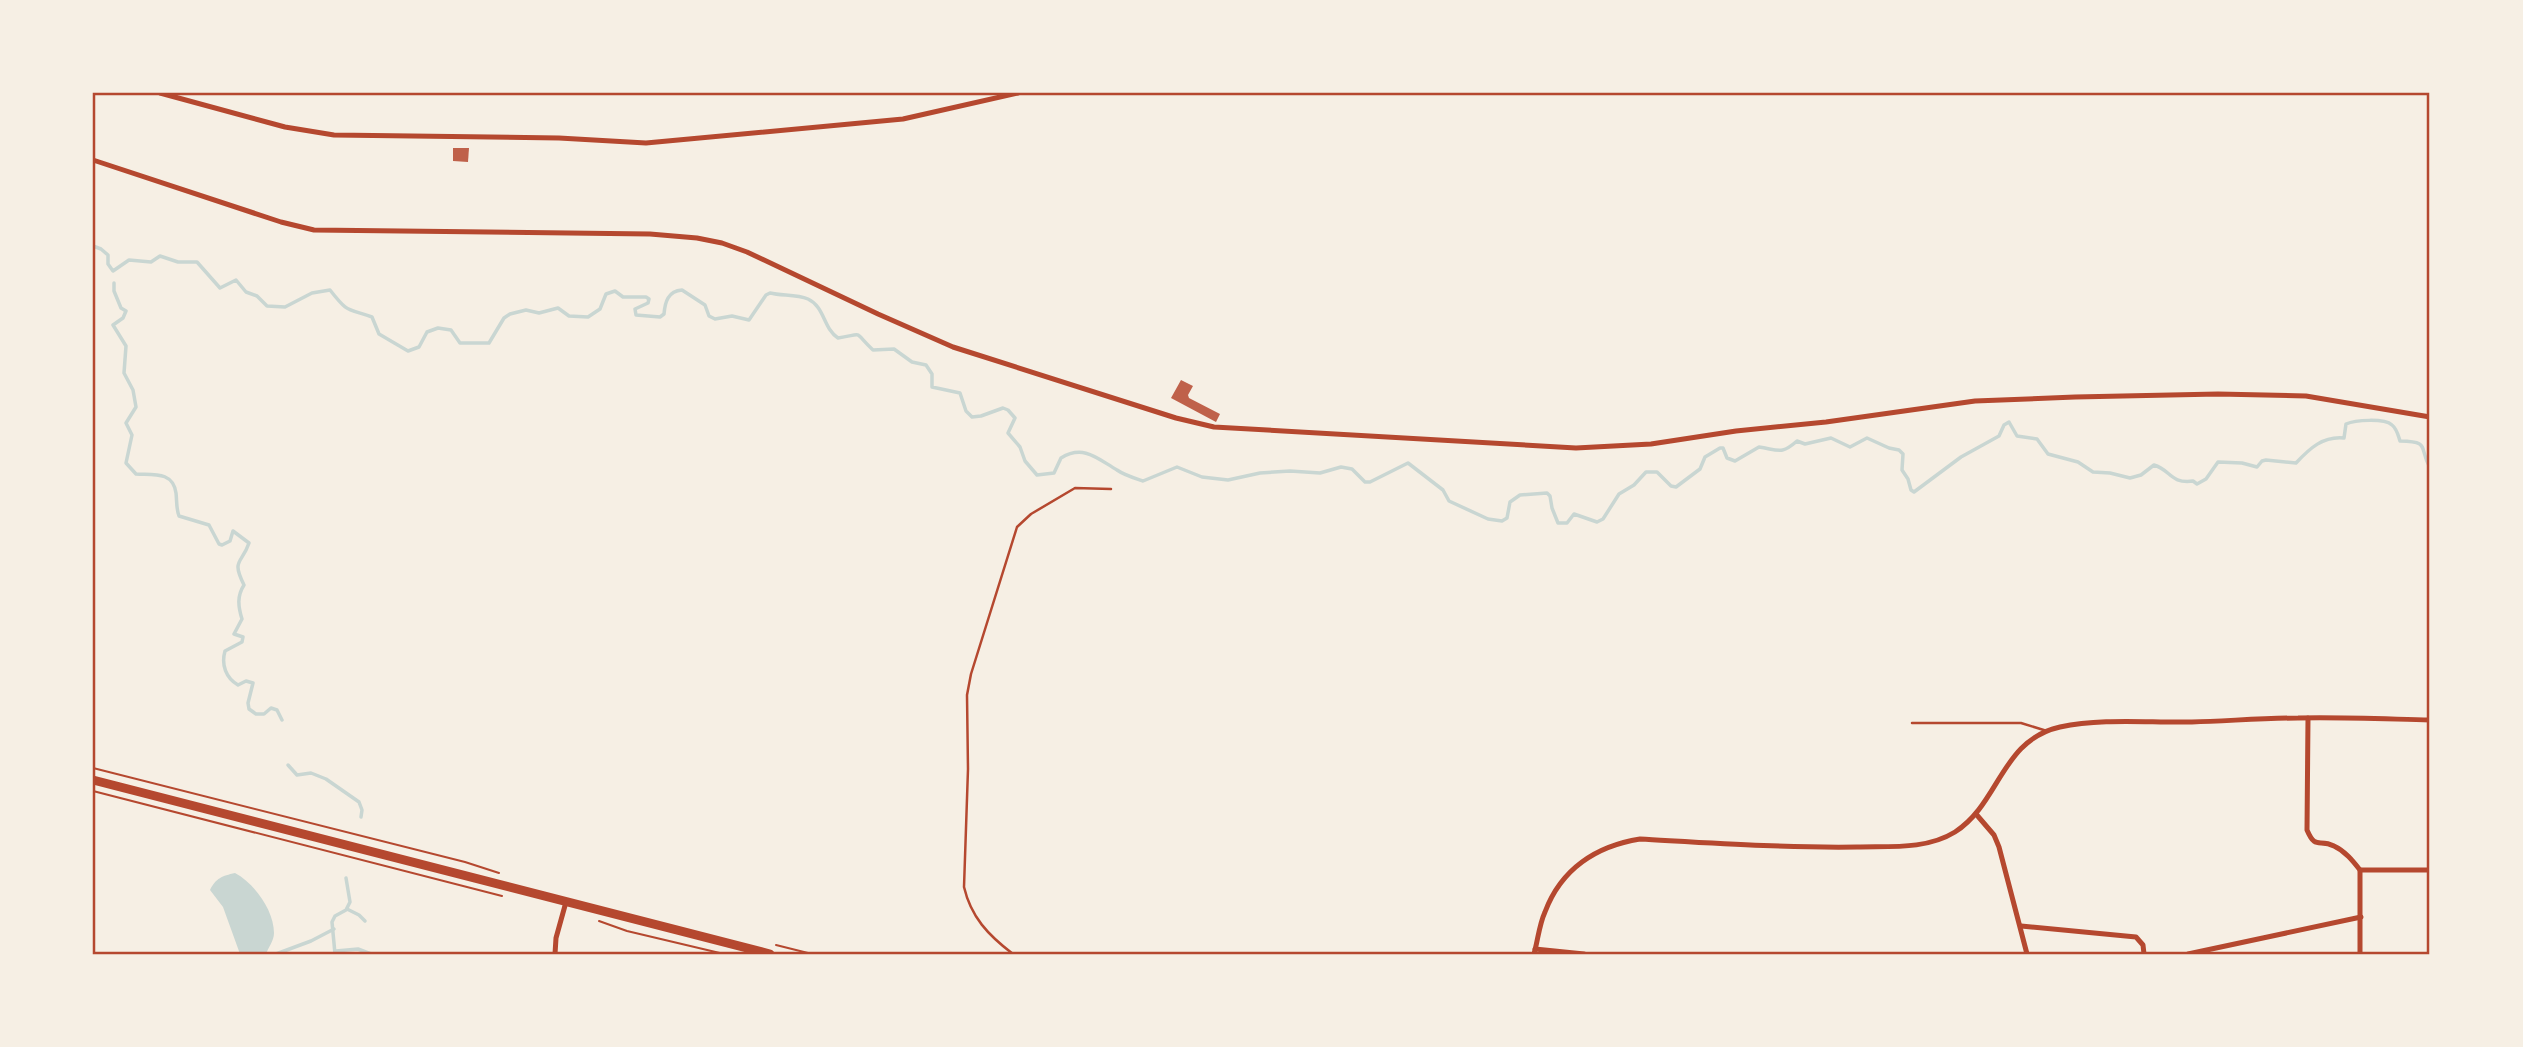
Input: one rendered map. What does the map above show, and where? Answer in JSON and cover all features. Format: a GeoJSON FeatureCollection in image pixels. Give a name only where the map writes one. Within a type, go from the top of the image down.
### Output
{"type":"FeatureCollection","features":[{"type":"Feature","properties":{"kind":"main road"},"geometry":{"type":"LineString","coordinates":[[93,780],[769,954]]}},
{"type":"Feature","properties":{"kind":"street"},"geometry":{"type":"LineString","coordinates":[[160,93],[285,127],[334,135],[559,138],[646,144],[903,119],[1018,93]]}},
{"type":"Feature","properties":{"kind":"street"},"geometry":{"type":"LineString","coordinates":[[93,160],[281,222],[314,230],[650,234],[722,243],[953,347],[1211,427],[1606,448],[1975,401],[2218,394],[2305,396],[2430,417]]}},
{"type":"Feature","properties":{"kind":"street"},"geometry":{"type":"LineString","coordinates":[[1584,954],[1535,952],[1545,909],[1564,877],[1576,865],[1622,842],[1640,839],[1787,846],[1905,846],[1940,840],[1976,814],[2016,753],[2047,731],[2062,726],[2308,718],[2430,720]]}},
{"type":"Feature","properties":{"kind":"street"},"geometry":{"type":"LineString","coordinates":[[2308,718],[2307,830],[2311,840],[2317,844],[2336,847],[2360,870],[2430,870]]}},
{"type":"Feature","properties":{"kind":"street"},"geometry":{"type":"LineString","coordinates":[[1976,814],[1994,835],[1999,847],[2026,954]]}},
{"type":"Feature","properties":{"kind":"street"},"geometry":{"type":"LineString","coordinates":[[2360,870],[2360,954]]}},
{"type":"Feature","properties":{"kind":"street"},"geometry":{"type":"LineString","coordinates":[[555,954],[557,932],[566,902]]}},
{"type":"Feature","properties":{"kind":"street"},"geometry":{"type":"LineString","coordinates":[[2188,954],[2361,918]]}},
{"type":"Feature","properties":{"kind":"street"},"geometry":{"type":"LineString","coordinates":[[2021,926],[2130,936],[2139,940],[2144,954]]}},
{"type":"Feature","properties":{"kind":"lane"},"geometry":{"type":"LineString","coordinates":[[1013,954],[976,920],[964,887],[967,709],[971,674],[1017,527],[1031,514],[1075,488],[1111,489]]}},
{"type":"Feature","properties":{"kind":"lane"},"geometry":{"type":"LineString","coordinates":[[1912,723],[2021,723],[2047,731]]}},
{"type":"Feature","properties":{"kind":"path"},"geometry":{"type":"LineString","coordinates":[[93,768],[499,873]]}},
{"type":"Feature","properties":{"kind":"path"},"geometry":{"type":"LineString","coordinates":[[93,791],[510,897]]}},
{"type":"Feature","properties":{"kind":"path"},"geometry":{"type":"LineString","coordinates":[[598,921],[627,932],[724,954]]}},
{"type":"Feature","properties":{"kind":"path"},"geometry":{"type":"LineString","coordinates":[[773,944],[812,954]]}},
{"type":"Feature","properties":{"kind":"shaded area"},"geometry":{"type":"Polygon","coordinates":[[[235,873],[256,890],[271,915],[274,936],[266,954],[240,954],[223,907],[210,890],[220,878],[235,873]]]}},
{"type":"Feature","properties":{"kind":"building"},"geometry":{"type":"Polygon","coordinates":[[[453,148],[469,148],[468,162],[453,161],[453,148]]]}},
{"type":"Feature","properties":{"kind":"building"},"geometry":{"type":"Polygon","coordinates":[[[1181,380],[1193,386],[1189,398],[1220,414],[1216,422],[1171,398],[1181,380]]]}},
{"type":"Feature","properties":{"kind":"waterway"},"geometry":{"type":"LineString","coordinates":[[93,246],[108,255],[108,264],[113,271],[129,260],[151,262],[160,256],[178,262],[197,262],[220,288],[236,280],[246,292],[257,296],[267,306],[285,307],[312,293],[330,290],[348,309],[372,317],[379,334],[408,351],[419,347],[427,332],[438,328],[451,330],[460,343],[489,343],[504,318],[526,310],[539,313],[558,308],[569,316],[588,317],[600,309],[606,294],[615,291],[623,297],[649,299],[648,303],[635,309],[636,315],[660,317],[664,314],[670,295],[682,290],[705,305],[709,316],[715,319],[732,316],[749,320],[770,293],[799,296],[818,307],[829,329],[838,338],[858,335],[873,350],[894,349],[912,362],[926,365],[932,374],[932,387],[960,393],[966,411],[972,417],[1003,408],[1008,410],[1015,418],[1008,433],[1037,475],[1054,473],[1061,458],[1077,452],[1091,455],[1143,481],[1177,467],[1202,477],[1228,480],[1260,473],[1320,473],[1341,467],[1352,469],[1365,482],[1370,482],[1408,463],[1443,490],[1449,501],[1488,519],[1502,521],[1507,518],[1510,502],[1520,495],[1547,493],[1558,523],[1567,523],[1574,514],[1597,522],[1603,519],[1619,494],[1634,485],[1646,472],[1657,472],[1671,486],[1676,487],[1700,469],[1705,457],[1720,448],[1723,448],[1727,458],[1735,461],[1759,447],[1780,450],[1797,441],[1805,444],[1831,438],[1850,447],[1867,438],[1899,450],[1903,454],[1902,470],[1914,492],[1961,457],[1999,436],[2004,425],[2009,422],[2017,436],[2037,439],[2048,454],[2078,462],[2093,472],[2130,478],[2141,475],[2154,465],[2175,479],[2197,484],[2206,479],[2218,462],[2257,467],[2266,460],[2296,463],[2317,444],[2344,438],[2346,424],[2369,420],[2392,425],[2400,441],[2420,444],[2430,468]]}},
{"type":"Feature","properties":{"kind":"waterway"},"geometry":{"type":"LineString","coordinates":[[114,283],[114,291],[121,308],[126,311],[123,318],[113,325],[126,346],[124,373],[133,390],[136,407],[126,423],[132,435],[126,463],[136,474],[161,476],[171,481],[176,493],[179,516],[209,525],[219,544],[230,541],[233,531],[249,543],[238,566],[244,585],[239,601],[242,619],[234,634],[243,637],[242,642],[225,651],[224,666],[230,679],[238,685],[246,681],[253,683],[249,709],[256,714],[264,714],[271,708],[277,710],[282,720]]}},
{"type":"Feature","properties":{"kind":"waterway"},"geometry":{"type":"LineString","coordinates":[[288,765],[297,775],[311,773],[326,779],[359,802],[361,817]]}},
{"type":"Feature","properties":{"kind":"waterway"},"geometry":{"type":"LineString","coordinates":[[335,954],[332,922],[335,916],[346,910],[350,902],[346,878]]}},
{"type":"Feature","properties":{"kind":"waterway"},"geometry":{"type":"LineString","coordinates":[[347,909],[365,921]]}},
{"type":"Feature","properties":{"kind":"waterway"},"geometry":{"type":"LineString","coordinates":[[276,954],[334,929]]}},
{"type":"Feature","properties":{"kind":"waterway"},"geometry":{"type":"LineString","coordinates":[[336,951],[358,949],[371,954]]}}]}
